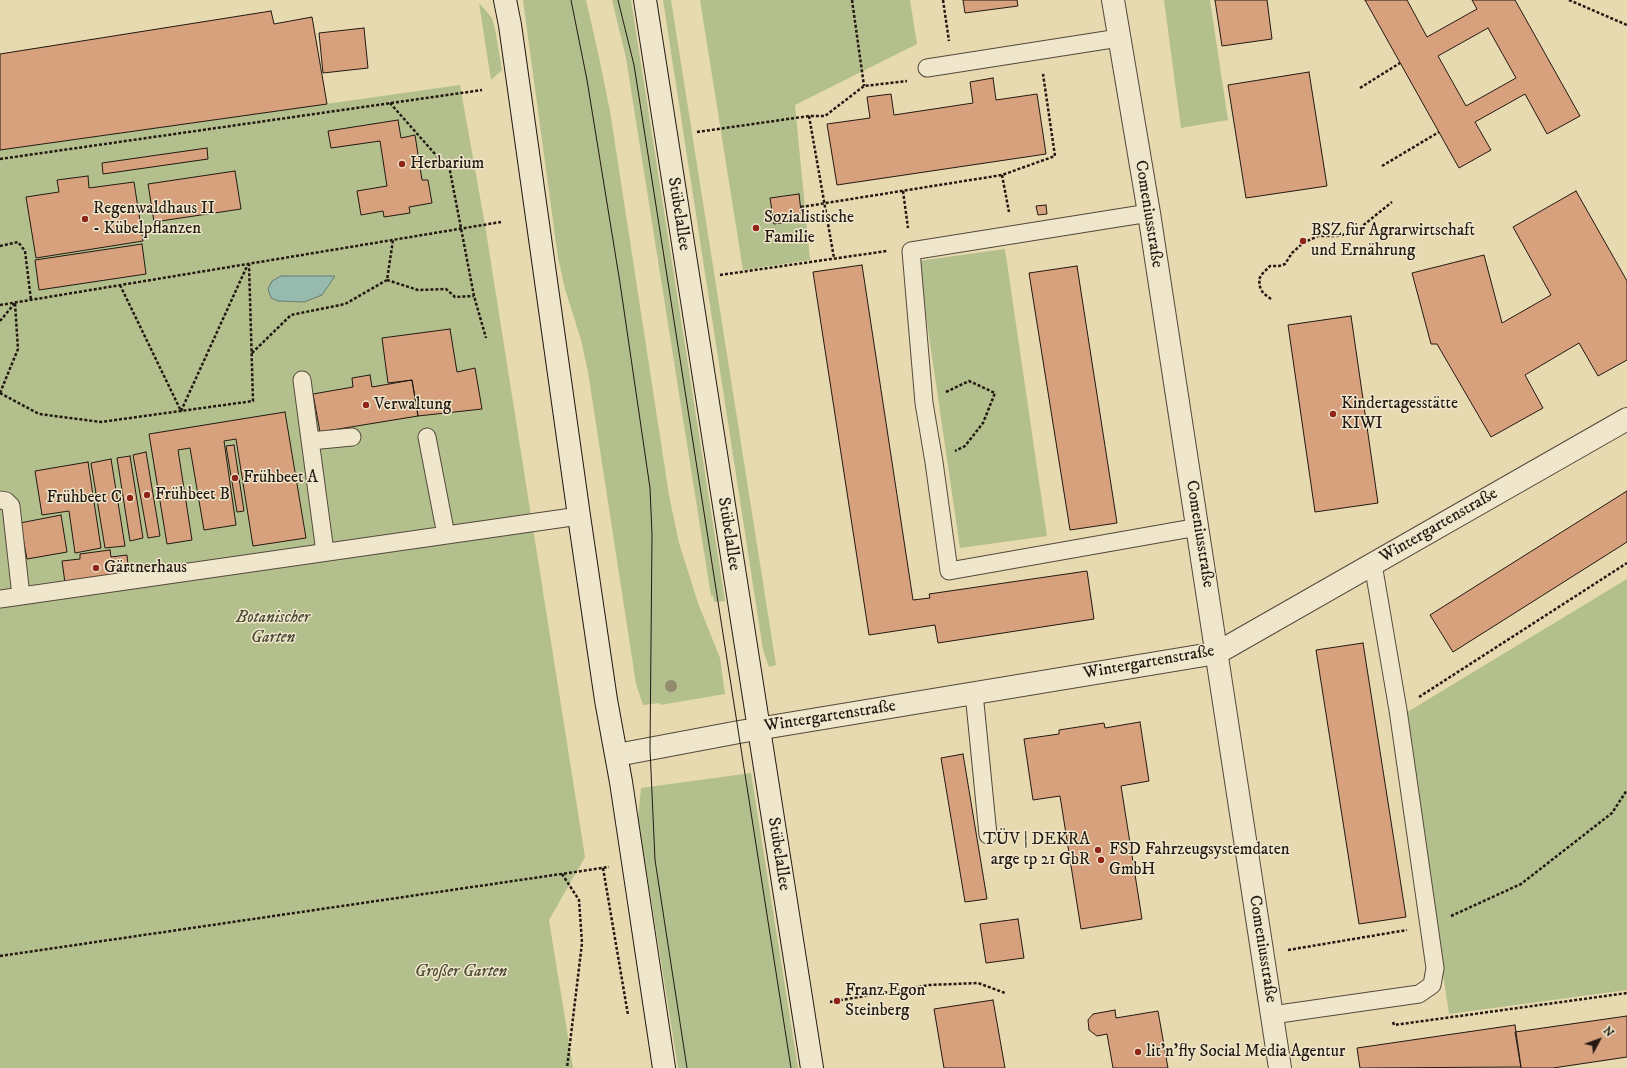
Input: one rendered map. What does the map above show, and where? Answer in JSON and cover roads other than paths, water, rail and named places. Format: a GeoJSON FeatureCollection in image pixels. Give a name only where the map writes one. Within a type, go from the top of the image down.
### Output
{"type":"FeatureCollection","features":[{"type":"Feature","properties":{"kind":"street"},"geometry":{"type":"LineString","coordinates":[[505,0],[510,25],[606,700],[617,755],[664,1068]]}},
{"type":"Feature","properties":{"kind":"street","name":"Stübelallee"},"geometry":{"type":"LineString","coordinates":[[645,0],[812,1068]]}},
{"type":"Feature","properties":{"kind":"street","name":"Comeniusstraße"},"geometry":{"type":"LineString","coordinates":[[1113,0],[1149,213],[1280,1068]]}},
{"type":"Feature","properties":{"kind":"street","name":"Wintergartenstraße"},"geometry":{"type":"LineString","coordinates":[[617,755],[759,729],[1217,653],[1627,419]]}},
{"type":"Feature","properties":{"kind":"lane"},"geometry":{"type":"LineString","coordinates":[[928,68],[1119,38]]}},
{"type":"Feature","properties":{"kind":"lane"},"geometry":{"type":"LineString","coordinates":[[1149,213],[911,250],[924,403],[934,462],[949,571],[1198,527]]}},
{"type":"Feature","properties":{"kind":"lane"},"geometry":{"type":"LineString","coordinates":[[302,380],[325,552]]}},
{"type":"Feature","properties":{"kind":"lane"},"geometry":{"type":"LineString","coordinates":[[427,436],[446,535]]}},
{"type":"Feature","properties":{"kind":"lane"},"geometry":{"type":"LineString","coordinates":[[310,441],[352,437]]}},
{"type":"Feature","properties":{"kind":"lane"},"geometry":{"type":"LineString","coordinates":[[0,500],[6,501],[11,506],[21,596]]}},
{"type":"Feature","properties":{"kind":"lane"},"geometry":{"type":"LineString","coordinates":[[0,599],[579,516]]}},
{"type":"Feature","properties":{"kind":"lane"},"geometry":{"type":"LineString","coordinates":[[1272,1015],[1419,994],[1432,985],[1435,968],[1398,710],[1372,564]]}},
{"type":"Feature","properties":{"kind":"lane"},"geometry":{"type":"LineString","coordinates":[[974,693],[988,836]]}},
{"type":"Feature","properties":{"kind":"water"},"geometry":{"type":"Polygon","coordinates":[[[281,276],[335,276],[322,295],[304,302],[278,301],[271,298],[268,289],[272,281],[281,276]]]}},
{"type":"Feature","properties":{"kind":"tram line"},"geometry":{"type":"LineString","coordinates":[[571,0],[587,80],[620,283],[650,488],[652,535],[650,749],[655,860],[687,1068]]}},
{"type":"Feature","properties":{"kind":"tram line"},"geometry":{"type":"LineString","coordinates":[[618,0],[634,65],[791,1068]]}},
{"type":"Feature","properties":{"kind":"place","name":"Herbarium"},"geometry":{"type":"Point","coordinates":[402,164]}},
{"type":"Feature","properties":{"kind":"place","name":"Regenwaldhaus II - Kübelpflanzen"},"geometry":{"type":"Point","coordinates":[85,219]}},
{"type":"Feature","properties":{"kind":"place","name":"Sozialistische Familie"},"geometry":{"type":"Point","coordinates":[756,228]}},
{"type":"Feature","properties":{"kind":"place","name":"BSZ für Agrarwirtschaft und Ernährung"},"geometry":{"type":"Point","coordinates":[1303,241]}},
{"type":"Feature","properties":{"kind":"place","name":"Verwaltung"},"geometry":{"type":"Point","coordinates":[366,405]}},
{"type":"Feature","properties":{"kind":"place","name":"Kindertagesstätte KIWI"},"geometry":{"type":"Point","coordinates":[1333,414]}},
{"type":"Feature","properties":{"kind":"place","name":"Frühbeet A"},"geometry":{"type":"Point","coordinates":[235,478]}},
{"type":"Feature","properties":{"kind":"place","name":"Frühbeet B"},"geometry":{"type":"Point","coordinates":[147,495]}},
{"type":"Feature","properties":{"kind":"place","name":"Frühbeet C"},"geometry":{"type":"Point","coordinates":[130,498]}},
{"type":"Feature","properties":{"kind":"place","name":"Gärtnerhaus"},"geometry":{"type":"Point","coordinates":[96,568]}},
{"type":"Feature","properties":{"kind":"place","name":"TÜV | DEKRA arge tp 21 GbR"},"geometry":{"type":"Point","coordinates":[1098,850]}},
{"type":"Feature","properties":{"kind":"place","name":"FSD Fahrzeugsystemdaten GmbH"},"geometry":{"type":"Point","coordinates":[1101,860]}},
{"type":"Feature","properties":{"kind":"place","name":"Franz Egon Steinberg"},"geometry":{"type":"Point","coordinates":[837,1001]}},
{"type":"Feature","properties":{"kind":"place","name":"lit'n'fly Social Media Agentur"},"geometry":{"type":"Point","coordinates":[1138,1052]}},
{"type":"Feature","properties":{"kind":"park label","name":"Botanischer Garten"},"geometry":{"type":"Point","coordinates":[273,628]}},
{"type":"Feature","properties":{"kind":"park label","name":"Großer Garten"},"geometry":{"type":"Point","coordinates":[461,972]}}]}
